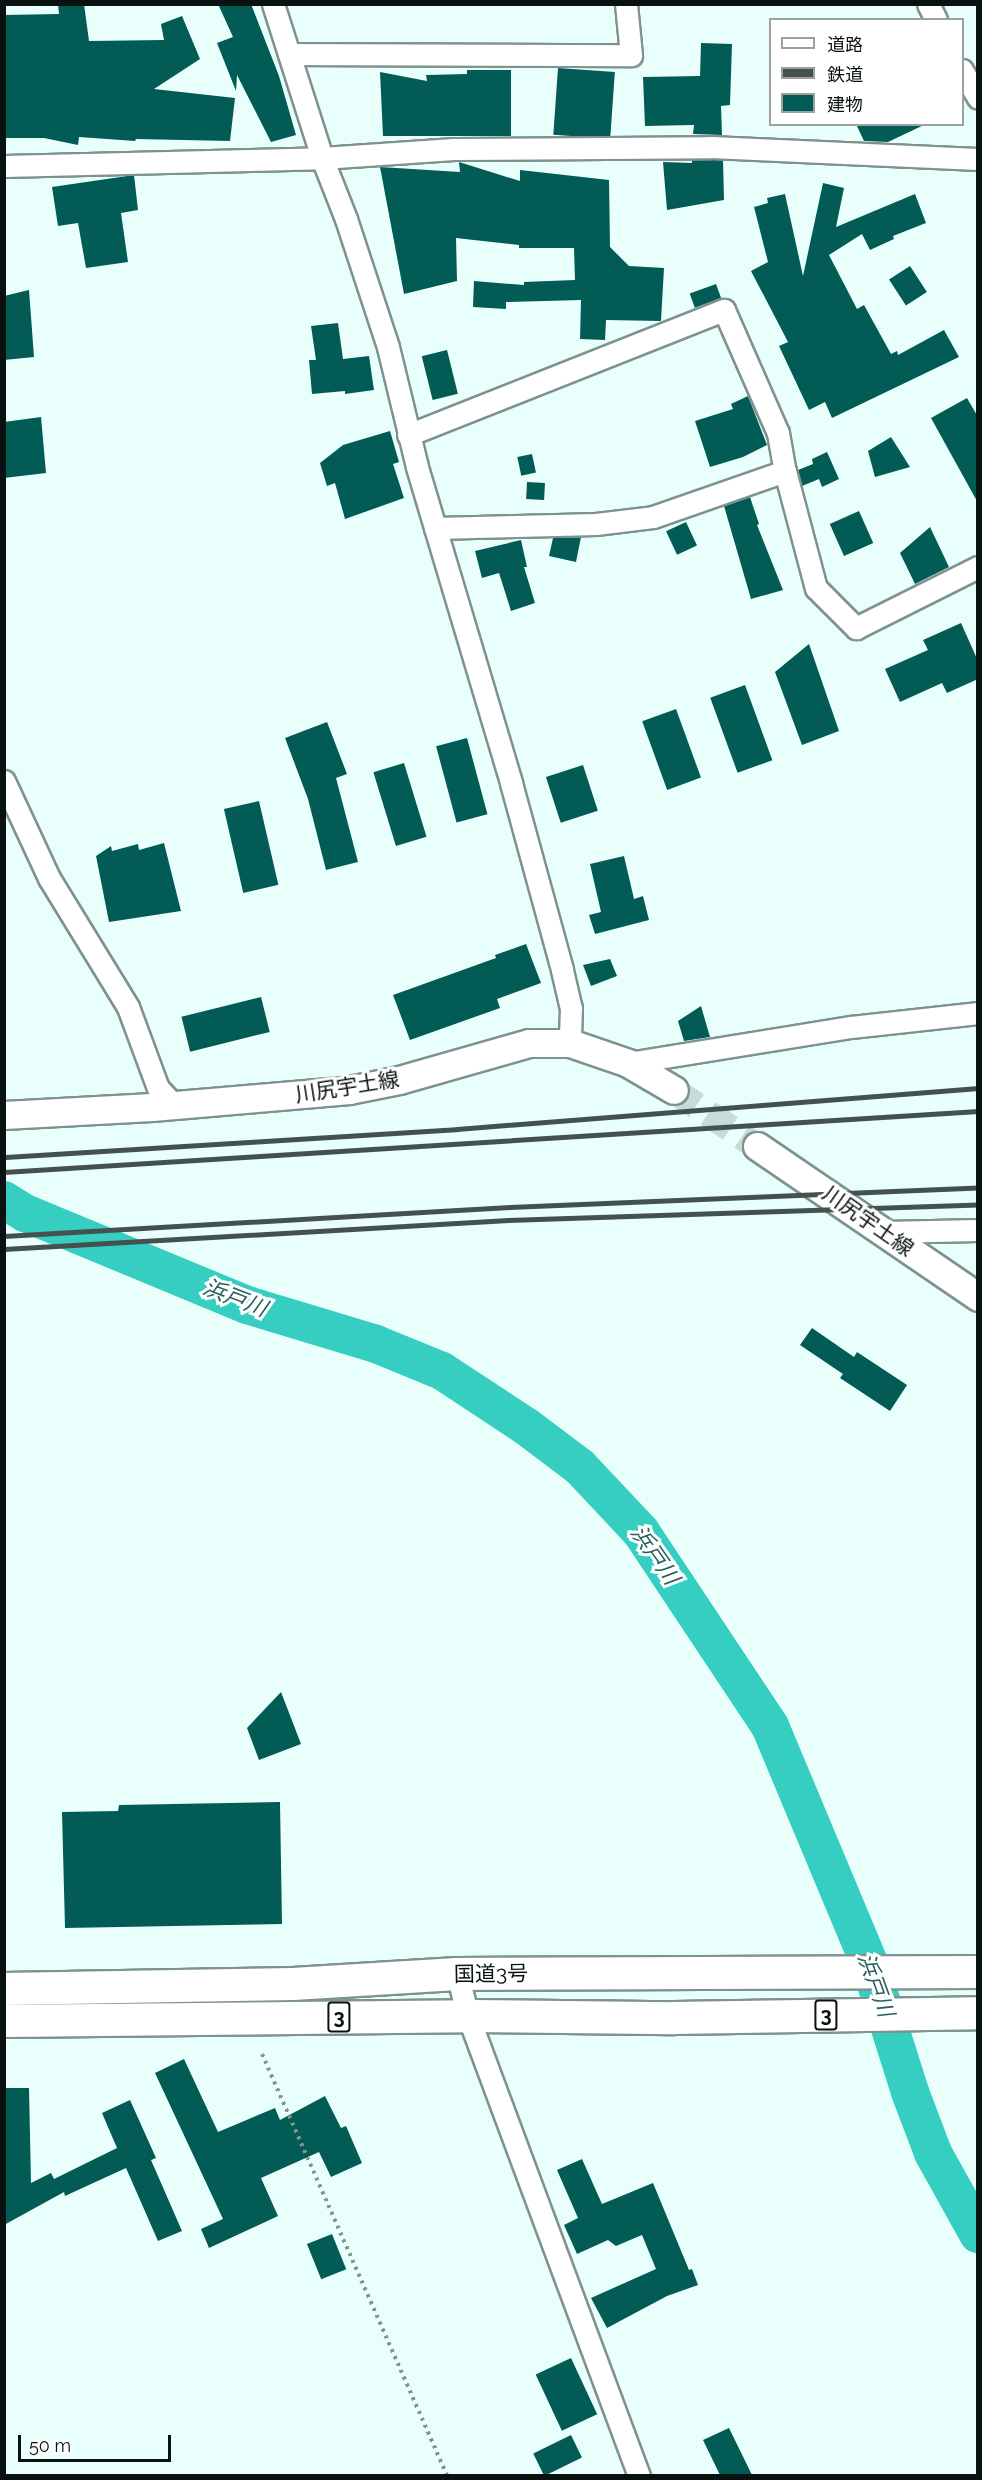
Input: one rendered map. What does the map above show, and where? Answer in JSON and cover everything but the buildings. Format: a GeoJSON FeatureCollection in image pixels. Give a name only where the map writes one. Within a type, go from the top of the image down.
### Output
{"type":"FeatureCollection","features":[{"type":"Feature","properties":{"kind":"highway","name":"国道3号"},"geometry":{"type":"LineString","coordinates":[[4,1989],[293,1984],[457,1974],[973,1972]]}},
{"type":"Feature","properties":{"kind":"highway","name":"国道3号"},"geometry":{"type":"LineString","coordinates":[[4,2021],[468,2016],[674,2018],[978,2013]]}},
{"type":"Feature","properties":{"kind":"main road","name":"川尻宇土線"},"geometry":{"type":"LineString","coordinates":[[4,1115],[163,1106],[349,1090],[399,1080],[529,1043],[570,1043],[628,1063],[674,1090]]}},
{"type":"Feature","properties":{"kind":"main road","name":"川尻宇土線"},"geometry":{"type":"LineString","coordinates":[[757,1146],[978,1298]]}},
{"type":"Feature","properties":{"kind":"street"},"geometry":{"type":"LineString","coordinates":[[273,4],[322,158],[346,219],[385,338],[408,435],[520,815],[562,970],[571,1008],[570,1043]]}},
{"type":"Feature","properties":{"kind":"street"},"geometry":{"type":"LineString","coordinates":[[289,54],[631,55],[626,4]]}},
{"type":"Feature","properties":{"kind":"street"},"geometry":{"type":"LineString","coordinates":[[928,4],[935,18]]}},
{"type":"Feature","properties":{"kind":"street"},"geometry":{"type":"LineString","coordinates":[[964,72],[978,98]]}},
{"type":"Feature","properties":{"kind":"street"},"geometry":{"type":"LineString","coordinates":[[4,166],[322,158],[454,149],[711,147],[978,159]]}},
{"type":"Feature","properties":{"kind":"street"},"geometry":{"type":"LineString","coordinates":[[408,435],[724,310],[778,433],[785,471],[816,588],[856,628],[978,567]]}},
{"type":"Feature","properties":{"kind":"street"},"geometry":{"type":"LineString","coordinates":[[435,528],[596,524],[653,517],[785,471]]}},
{"type":"Feature","properties":{"kind":"street"},"geometry":{"type":"LineString","coordinates":[[4,781],[18,817],[49,878],[128,1006],[163,1106]]}},
{"type":"Feature","properties":{"kind":"street"},"geometry":{"type":"LineString","coordinates":[[628,1063],[851,1027],[978,1013]]}},
{"type":"Feature","properties":{"kind":"street"},"geometry":{"type":"LineString","coordinates":[[883,1232],[978,1230]]}},
{"type":"Feature","properties":{"kind":"street"},"geometry":{"type":"LineString","coordinates":[[457,1974],[468,2016],[639,2475]]}},
{"type":"Feature","properties":{"kind":"path"},"geometry":{"type":"LineString","coordinates":[[262,2054],[447,2475]]}},
{"type":"Feature","properties":{"kind":"waterway","name":"浜戸川"},"geometry":{"type":"LineString","coordinates":[[4,1200],[25,1213],[247,1305],[376,1344],[442,1371],[527,1427],[580,1467],[641,1532],[770,1726],[870,1965],[910,2092],[933,2153],[978,2234]]}},
{"type":"Feature","properties":{"kind":"tunnel"},"geometry":{"type":"LineString","coordinates":[[674,1090],[757,1146]]}},
{"type":"Feature","properties":{"kind":"railway"},"geometry":{"type":"LineString","coordinates":[[4,1157],[457,1129],[978,1088]]}},
{"type":"Feature","properties":{"kind":"railway"},"geometry":{"type":"LineString","coordinates":[[4,1172],[978,1111]]}},
{"type":"Feature","properties":{"kind":"railway"},"geometry":{"type":"LineString","coordinates":[[4,1236],[510,1207],[978,1187]]}},
{"type":"Feature","properties":{"kind":"railway"},"geometry":{"type":"LineString","coordinates":[[4,1249],[508,1220],[978,1204]]}}]}
